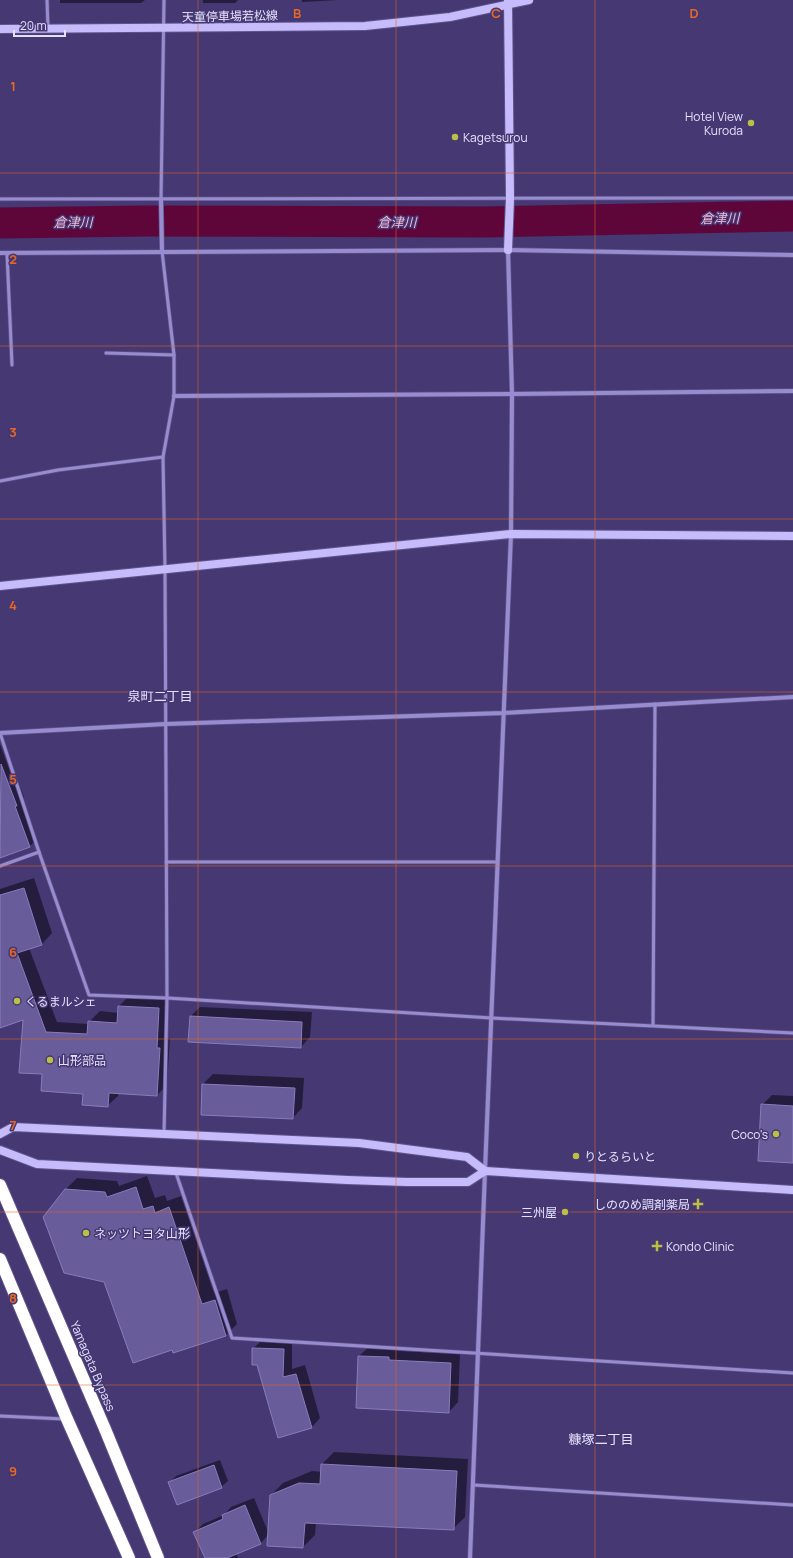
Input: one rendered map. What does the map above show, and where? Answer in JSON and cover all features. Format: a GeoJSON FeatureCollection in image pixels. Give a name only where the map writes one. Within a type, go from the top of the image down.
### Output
{"type":"FeatureCollection","features":[{"type":"Feature","properties":{"kind":"highway","name":"Yamagata Bypass"},"geometry":{"type":"LineString","coordinates":[[0,1186],[105,1429],[158,1558]]}},
{"type":"Feature","properties":{"kind":"highway"},"geometry":{"type":"LineString","coordinates":[[0,1259],[129,1558]]}},
{"type":"Feature","properties":{"kind":"street","name":"天童停車場若松線"},"geometry":{"type":"LineString","coordinates":[[0,29],[48,30],[365,26],[450,17],[508,3],[529,0]]}},
{"type":"Feature","properties":{"kind":"street"},"geometry":{"type":"LineString","coordinates":[[470,1558],[474,1485],[484,1171],[492,1018],[511,534],[512,394],[508,250],[510,198],[508,3]]}},
{"type":"Feature","properties":{"kind":"street"},"geometry":{"type":"LineString","coordinates":[[161,199],[162,252]]}},
{"type":"Feature","properties":{"kind":"street"},"geometry":{"type":"LineString","coordinates":[[0,253],[508,250],[793,255]]}},
{"type":"Feature","properties":{"kind":"street"},"geometry":{"type":"LineString","coordinates":[[174,396],[793,391]]}},
{"type":"Feature","properties":{"kind":"street"},"geometry":{"type":"LineString","coordinates":[[0,586],[511,534],[793,536]]}},
{"type":"Feature","properties":{"kind":"street"},"geometry":{"type":"LineString","coordinates":[[0,733],[166,724],[503,713],[793,697]]}},
{"type":"Feature","properties":{"kind":"street"},"geometry":{"type":"LineString","coordinates":[[0,1134],[13,1127],[359,1143],[467,1157],[484,1171],[793,1190]]}},
{"type":"Feature","properties":{"kind":"street"},"geometry":{"type":"LineString","coordinates":[[0,1150],[37,1164],[385,1181],[468,1182],[484,1171]]}},
{"type":"Feature","properties":{"kind":"lane"},"geometry":{"type":"LineString","coordinates":[[48,0],[48,30]]}},
{"type":"Feature","properties":{"kind":"lane"},"geometry":{"type":"LineString","coordinates":[[161,199],[164,0]]}},
{"type":"Feature","properties":{"kind":"lane"},"geometry":{"type":"LineString","coordinates":[[0,199],[793,198]]}},
{"type":"Feature","properties":{"kind":"lane"},"geometry":{"type":"LineString","coordinates":[[162,252],[174,355],[174,396],[163,457],[167,998],[164,1134]]}},
{"type":"Feature","properties":{"kind":"lane"},"geometry":{"type":"LineString","coordinates":[[6,253],[12,366]]}},
{"type":"Feature","properties":{"kind":"lane"},"geometry":{"type":"LineString","coordinates":[[106,353],[174,355]]}},
{"type":"Feature","properties":{"kind":"lane"},"geometry":{"type":"LineString","coordinates":[[0,481],[58,470],[163,457]]}},
{"type":"Feature","properties":{"kind":"lane"},"geometry":{"type":"LineString","coordinates":[[653,1025],[655,704]]}},
{"type":"Feature","properties":{"kind":"lane"},"geometry":{"type":"LineString","coordinates":[[0,733],[39,852],[89,995],[167,998],[492,1018],[793,1033]]}},
{"type":"Feature","properties":{"kind":"lane"},"geometry":{"type":"LineString","coordinates":[[0,866],[39,852]]}},
{"type":"Feature","properties":{"kind":"lane"},"geometry":{"type":"LineString","coordinates":[[166,862],[497,862]]}},
{"type":"Feature","properties":{"kind":"lane"},"geometry":{"type":"LineString","coordinates":[[175,1171],[232,1338],[793,1373]]}},
{"type":"Feature","properties":{"kind":"lane"},"geometry":{"type":"LineString","coordinates":[[0,1416],[68,1419]]}},
{"type":"Feature","properties":{"kind":"lane"},"geometry":{"type":"LineString","coordinates":[[474,1485],[793,1505]]}},
{"type":"Feature","properties":{"kind":"building"},"geometry":{"type":"Polygon","coordinates":[[[1,764],[17,806],[15,806],[30,847],[0,858],[1,764]]]}},
{"type":"Feature","properties":{"kind":"building"},"geometry":{"type":"Polygon","coordinates":[[[24,888],[42,945],[17,953],[46,1032],[87,1034],[88,1021],[117,1023],[118,1006],[159,1008],[157,1048],[160,1048],[157,1096],[109,1093],[108,1107],[82,1105],[83,1094],[41,1091],[42,1074],[19,1073],[23,1020],[0,1028],[0,895],[24,888]]]}},
{"type":"Feature","properties":{"kind":"building"},"geometry":{"type":"Polygon","coordinates":[[[190,1016],[302,1022],[301,1048],[188,1042],[190,1016]]]}},
{"type":"Feature","properties":{"kind":"building"},"geometry":{"type":"Polygon","coordinates":[[[202,1084],[295,1088],[293,1119],[201,1115],[202,1084]]]}},
{"type":"Feature","properties":{"kind":"building","name":"Coco's"},"geometry":{"type":"Polygon","coordinates":[[[761,1104],[793,1106],[793,1163],[758,1161],[761,1104]]]}},
{"type":"Feature","properties":{"kind":"building"},"geometry":{"type":"Polygon","coordinates":[[[136,1187],[143,1209],[153,1206],[155,1213],[169,1207],[202,1304],[215,1300],[226,1336],[173,1353],[172,1350],[133,1363],[104,1282],[64,1273],[43,1217],[65,1189],[105,1192],[107,1197],[136,1187]]]}},
{"type":"Feature","properties":{"kind":"building"},"geometry":{"type":"Polygon","coordinates":[[[252,1348],[284,1349],[283,1377],[296,1374],[312,1428],[278,1438],[257,1365],[252,1365],[252,1348]]]}},
{"type":"Feature","properties":{"kind":"building"},"geometry":{"type":"Polygon","coordinates":[[[358,1356],[389,1357],[389,1360],[451,1363],[449,1413],[356,1408],[358,1356]]]}},
{"type":"Feature","properties":{"kind":"building"},"geometry":{"type":"Polygon","coordinates":[[[321,1464],[457,1471],[454,1530],[305,1523],[303,1548],[267,1546],[270,1495],[299,1483],[320,1484],[321,1464]]]}},
{"type":"Feature","properties":{"kind":"building"},"geometry":{"type":"Polygon","coordinates":[[[214,1465],[222,1488],[177,1505],[168,1482],[214,1465]]]}},
{"type":"Feature","properties":{"kind":"building"},"geometry":{"type":"Polygon","coordinates":[[[245,1505],[261,1544],[227,1558],[205,1558],[193,1532],[223,1519],[222,1515],[245,1505]]]}},
{"type":"Feature","properties":{"kind":"waterway","name":"倉津川"},"geometry":{"type":"LineString","coordinates":[[0,223],[145,221],[483,222],[793,216]]}},
{"type":"Feature","properties":{"kind":"place","name":"Hotel View Kuroda"},"geometry":{"type":"Point","coordinates":[751,123]}},
{"type":"Feature","properties":{"kind":"place","name":"Kagetsurou"},"geometry":{"type":"Point","coordinates":[455,137]}},
{"type":"Feature","properties":{"kind":"place","name":"くるまルシェ"},"geometry":{"type":"Point","coordinates":[17,1001]}},
{"type":"Feature","properties":{"kind":"place","name":"山形部品"},"geometry":{"type":"Point","coordinates":[50,1060]}},
{"type":"Feature","properties":{"kind":"place","name":"Coco's"},"geometry":{"type":"Point","coordinates":[776,1134]}},
{"type":"Feature","properties":{"kind":"place","name":"りとるらいと"},"geometry":{"type":"Point","coordinates":[576,1156]}},
{"type":"Feature","properties":{"kind":"place","name":"しののめ調剤薬局"},"geometry":{"type":"Point","coordinates":[698,1204]}},
{"type":"Feature","properties":{"kind":"place","name":"三州屋"},"geometry":{"type":"Point","coordinates":[565,1212]}},
{"type":"Feature","properties":{"kind":"place","name":"ネッツトヨタ山形"},"geometry":{"type":"Point","coordinates":[86,1233]}},
{"type":"Feature","properties":{"kind":"place","name":"Kondo Clinic"},"geometry":{"type":"Point","coordinates":[657,1246]}},
{"type":"Feature","properties":{"kind":"district","name":"泉町二丁目"},"geometry":{"type":"Point","coordinates":[160,696]}},
{"type":"Feature","properties":{"kind":"district","name":"糠塚二丁目"},"geometry":{"type":"Point","coordinates":[601,1439]}}]}
